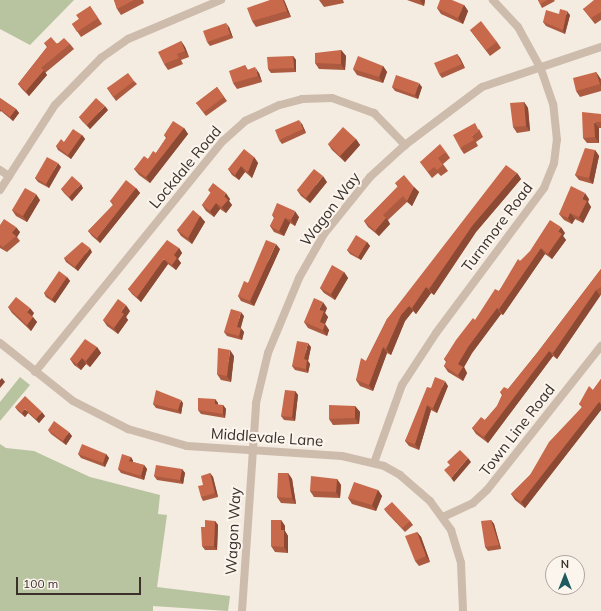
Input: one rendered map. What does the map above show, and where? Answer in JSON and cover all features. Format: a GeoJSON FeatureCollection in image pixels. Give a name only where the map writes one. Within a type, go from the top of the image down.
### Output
{"type":"FeatureCollection","features":[{"type":"Feature","properties":{"kind":"street"},"geometry":{"type":"LineString","coordinates":[[0,190],[55,105],[101,58],[128,39],[222,0]]}},
{"type":"Feature","properties":{"kind":"street","name":"Turnmore Road"},"geometry":{"type":"LineString","coordinates":[[374,464],[402,385],[436,333],[544,188],[554,163],[557,140],[553,104],[541,69],[518,27],[493,0]]}},
{"type":"Feature","properties":{"kind":"street","name":"Wagon Way"},"geometry":{"type":"LineString","coordinates":[[242,611],[251,451],[256,403],[268,353],[299,278],[351,199],[405,145],[482,87],[541,69],[601,47]]}},
{"type":"Feature","properties":{"kind":"street","name":"Lockdale Road"},"geometry":{"type":"LineString","coordinates":[[35,372],[223,141],[245,121],[295,101],[332,98],[374,113],[405,145]]}},
{"type":"Feature","properties":{"kind":"street"},"geometry":{"type":"LineString","coordinates":[[0,170],[9,176]]}},
{"type":"Feature","properties":{"kind":"street","name":"Middlevale Lane"},"geometry":{"type":"LineString","coordinates":[[0,343],[73,401],[128,429],[173,443],[251,451],[342,456],[374,464],[414,486],[443,517],[451,530],[461,563],[463,611]]}},
{"type":"Feature","properties":{"kind":"street","name":"Town Line Road"},"geometry":{"type":"LineString","coordinates":[[443,517],[473,503],[487,490],[601,346]]}},
{"type":"Feature","properties":{"kind":"green space"},"geometry":{"type":"Polygon","coordinates":[[[0,0],[74,0],[30,45],[0,29],[0,0]]]}},
{"type":"Feature","properties":{"kind":"green space"},"geometry":{"type":"Polygon","coordinates":[[[20,377],[30,385],[0,421],[0,402],[20,377]]]}},
{"type":"Feature","properties":{"kind":"green space"},"geometry":{"type":"Polygon","coordinates":[[[0,444],[6,448],[34,451],[90,477],[160,495],[158,514],[167,515],[157,587],[230,596],[228,611],[153,606],[153,611],[0,611],[0,444]]]}},
{"type":"Feature","properties":{"kind":"building"},"geometry":{"type":"Polygon","coordinates":[[[114,0],[134,0],[117,9],[114,0]]]}},
{"type":"Feature","properties":{"kind":"building"},"geometry":{"type":"Polygon","coordinates":[[[270,0],[283,0],[287,11],[252,21],[247,8],[270,0]]]}},
{"type":"Feature","properties":{"kind":"building"},"geometry":{"type":"Polygon","coordinates":[[[440,0],[452,0],[464,5],[458,18],[437,8],[440,0]]]}},
{"type":"Feature","properties":{"kind":"building"},"geometry":{"type":"Polygon","coordinates":[[[538,0],[547,0],[540,4],[538,0]]]}},
{"type":"Feature","properties":{"kind":"building"},"geometry":{"type":"Polygon","coordinates":[[[594,0],[601,0],[601,12],[591,18],[583,9],[594,0]]]}},
{"type":"Feature","properties":{"kind":"building"},"geometry":{"type":"Polygon","coordinates":[[[90,6],[98,18],[77,32],[72,24],[79,19],[76,15],[90,6]]]}},
{"type":"Feature","properties":{"kind":"building"},"geometry":{"type":"Polygon","coordinates":[[[560,9],[567,11],[563,30],[543,22],[546,10],[559,14],[560,9]]]}},
{"type":"Feature","properties":{"kind":"building"},"geometry":{"type":"Polygon","coordinates":[[[481,21],[497,42],[486,50],[470,30],[481,21]]]}},
{"type":"Feature","properties":{"kind":"building"},"geometry":{"type":"Polygon","coordinates":[[[226,23],[230,34],[207,42],[203,31],[226,23]]]}},
{"type":"Feature","properties":{"kind":"building"},"geometry":{"type":"Polygon","coordinates":[[[51,37],[57,44],[64,38],[70,44],[41,68],[44,70],[26,91],[18,84],[48,46],[44,43],[51,37]]]}},
{"type":"Feature","properties":{"kind":"building"},"geometry":{"type":"Polygon","coordinates":[[[181,41],[185,51],[177,54],[179,58],[164,64],[158,52],[181,41]]]}},
{"type":"Feature","properties":{"kind":"building"},"geometry":{"type":"Polygon","coordinates":[[[341,50],[341,64],[315,63],[315,53],[341,50]]]}},
{"type":"Feature","properties":{"kind":"building"},"geometry":{"type":"Polygon","coordinates":[[[457,54],[462,64],[439,74],[434,63],[457,54]]]}},
{"type":"Feature","properties":{"kind":"building"},"geometry":{"type":"Polygon","coordinates":[[[293,56],[294,68],[268,69],[267,57],[293,56]]]}},
{"type":"Feature","properties":{"kind":"building"},"geometry":{"type":"Polygon","coordinates":[[[358,56],[383,66],[379,77],[353,69],[358,56]]]}},
{"type":"Feature","properties":{"kind":"building"},"geometry":{"type":"Polygon","coordinates":[[[245,65],[247,70],[255,67],[258,76],[233,83],[229,71],[245,65]]]}},
{"type":"Feature","properties":{"kind":"building"},"geometry":{"type":"Polygon","coordinates":[[[596,72],[600,84],[576,91],[573,78],[596,72]]]}},
{"type":"Feature","properties":{"kind":"building"},"geometry":{"type":"Polygon","coordinates":[[[128,73],[134,81],[113,97],[107,88],[128,73]]]}},
{"type":"Feature","properties":{"kind":"building"},"geometry":{"type":"Polygon","coordinates":[[[396,75],[419,83],[415,95],[392,87],[396,75]]]}},
{"type":"Feature","properties":{"kind":"building"},"geometry":{"type":"Polygon","coordinates":[[[217,87],[224,97],[204,112],[196,103],[217,87]]]}},
{"type":"Feature","properties":{"kind":"building"},"geometry":{"type":"Polygon","coordinates":[[[0,98],[16,109],[10,117],[0,109],[0,98]]]}},
{"type":"Feature","properties":{"kind":"building"},"geometry":{"type":"Polygon","coordinates":[[[96,98],[105,106],[87,125],[79,117],[96,98]]]}},
{"type":"Feature","properties":{"kind":"building"},"geometry":{"type":"Polygon","coordinates":[[[524,102],[526,126],[513,127],[510,103],[524,102]]]}},
{"type":"Feature","properties":{"kind":"building"},"geometry":{"type":"Polygon","coordinates":[[[582,112],[601,114],[601,122],[594,122],[595,137],[583,138],[582,112]]]}},
{"type":"Feature","properties":{"kind":"building"},"geometry":{"type":"Polygon","coordinates":[[[299,120],[303,129],[279,140],[275,130],[299,120]]]}},
{"type":"Feature","properties":{"kind":"building"},"geometry":{"type":"Polygon","coordinates":[[[173,121],[184,128],[146,177],[134,169],[144,156],[148,159],[153,151],[156,153],[167,137],[164,135],[173,121]]]}},
{"type":"Feature","properties":{"kind":"building"},"geometry":{"type":"Polygon","coordinates":[[[475,123],[479,131],[472,136],[474,140],[460,148],[453,135],[475,123]]]}},
{"type":"Feature","properties":{"kind":"building"},"geometry":{"type":"Polygon","coordinates":[[[343,127],[356,139],[340,156],[328,144],[343,127]]]}},
{"type":"Feature","properties":{"kind":"building"},"geometry":{"type":"Polygon","coordinates":[[[73,129],[82,135],[68,155],[56,146],[61,139],[64,142],[73,129]]]}},
{"type":"Feature","properties":{"kind":"building"},"geometry":{"type":"Polygon","coordinates":[[[440,144],[446,152],[438,158],[443,165],[437,170],[434,167],[428,172],[420,162],[440,144]]]}},
{"type":"Feature","properties":{"kind":"building"},"geometry":{"type":"Polygon","coordinates":[[[585,148],[595,150],[589,178],[575,175],[585,148]]]}},
{"type":"Feature","properties":{"kind":"building"},"geometry":{"type":"Polygon","coordinates":[[[244,149],[254,157],[248,172],[241,166],[235,175],[228,169],[244,149]]]}},
{"type":"Feature","properties":{"kind":"building"},"geometry":{"type":"Polygon","coordinates":[[[47,157],[58,163],[46,184],[35,178],[47,157]]]}},
{"type":"Feature","properties":{"kind":"building"},"geometry":{"type":"Polygon","coordinates":[[[506,165],[517,173],[472,226],[429,289],[426,287],[412,308],[409,306],[401,315],[386,349],[383,347],[369,385],[356,380],[361,358],[366,361],[387,319],[506,165]]]}},
{"type":"Feature","properties":{"kind":"building"},"geometry":{"type":"Polygon","coordinates":[[[314,169],[323,176],[306,198],[297,190],[314,169]]]}},
{"type":"Feature","properties":{"kind":"building"},"geometry":{"type":"Polygon","coordinates":[[[404,175],[414,187],[407,201],[403,196],[383,215],[386,218],[375,231],[364,221],[398,186],[395,183],[404,175]]]}},
{"type":"Feature","properties":{"kind":"building"},"geometry":{"type":"Polygon","coordinates":[[[72,176],[81,184],[69,197],[61,189],[72,176]]]}},
{"type":"Feature","properties":{"kind":"building"},"geometry":{"type":"Polygon","coordinates":[[[126,180],[136,188],[97,238],[88,231],[114,204],[110,201],[126,180]]]}},
{"type":"Feature","properties":{"kind":"building"},"geometry":{"type":"Polygon","coordinates":[[[213,183],[226,193],[224,196],[228,200],[222,207],[216,203],[210,211],[202,205],[211,192],[208,190],[213,183]]]}},
{"type":"Feature","properties":{"kind":"building"},"geometry":{"type":"Polygon","coordinates":[[[571,186],[585,193],[582,199],[587,201],[579,217],[570,213],[568,218],[559,214],[571,186]]]}},
{"type":"Feature","properties":{"kind":"building"},"geometry":{"type":"Polygon","coordinates":[[[25,188],[36,194],[23,216],[12,210],[25,188]]]}},
{"type":"Feature","properties":{"kind":"building"},"geometry":{"type":"Polygon","coordinates":[[[277,203],[295,211],[291,220],[285,218],[279,231],[270,226],[275,216],[272,215],[277,203]]]}},
{"type":"Feature","properties":{"kind":"building"},"geometry":{"type":"Polygon","coordinates":[[[193,210],[200,216],[188,238],[177,230],[193,210]]]}},
{"type":"Feature","properties":{"kind":"building"},"geometry":{"type":"Polygon","coordinates":[[[4,219],[16,227],[12,233],[16,236],[3,247],[0,245],[0,225],[4,219]]]}},
{"type":"Feature","properties":{"kind":"building"},"geometry":{"type":"Polygon","coordinates":[[[550,220],[561,227],[558,231],[562,234],[548,254],[541,248],[499,309],[497,308],[468,347],[458,364],[463,367],[458,375],[444,366],[447,361],[444,359],[456,340],[473,318],[475,320],[495,289],[499,291],[518,259],[520,261],[530,251],[550,220]]]}},
{"type":"Feature","properties":{"kind":"building"},"geometry":{"type":"Polygon","coordinates":[[[356,235],[367,242],[358,257],[347,250],[356,235]]]}},
{"type":"Feature","properties":{"kind":"building"},"geometry":{"type":"Polygon","coordinates":[[[167,240],[179,248],[174,255],[177,258],[172,265],[164,259],[137,297],[128,289],[167,240]]]}},
{"type":"Feature","properties":{"kind":"building"},"geometry":{"type":"Polygon","coordinates":[[[266,240],[276,244],[250,301],[238,296],[244,281],[248,283],[266,240]]]}},
{"type":"Feature","properties":{"kind":"building"},"geometry":{"type":"Polygon","coordinates":[[[82,242],[90,248],[75,267],[64,258],[82,242]]]}},
{"type":"Feature","properties":{"kind":"building"},"geometry":{"type":"Polygon","coordinates":[[[332,265],[344,272],[331,294],[320,288],[332,265]]]}},
{"type":"Feature","properties":{"kind":"building"},"geometry":{"type":"Polygon","coordinates":[[[601,269],[601,287],[596,290],[553,353],[549,351],[484,437],[472,428],[481,417],[485,420],[497,406],[503,394],[500,392],[504,387],[508,389],[601,269]]]}},
{"type":"Feature","properties":{"kind":"building"},"geometry":{"type":"Polygon","coordinates":[[[59,271],[67,277],[52,299],[44,293],[59,271]]]}},
{"type":"Feature","properties":{"kind":"building"},"geometry":{"type":"Polygon","coordinates":[[[16,297],[30,308],[27,312],[33,317],[27,325],[8,307],[16,297]]]}},
{"type":"Feature","properties":{"kind":"building"},"geometry":{"type":"Polygon","coordinates":[[[314,298],[323,302],[319,310],[324,311],[320,322],[325,324],[323,330],[304,322],[314,298]]]}},
{"type":"Feature","properties":{"kind":"building"},"geometry":{"type":"Polygon","coordinates":[[[118,299],[126,305],[121,312],[124,314],[114,328],[103,320],[118,299]]]}},
{"type":"Feature","properties":{"kind":"building"},"geometry":{"type":"Polygon","coordinates":[[[231,309],[241,312],[237,327],[241,328],[239,336],[224,332],[231,309]]]}},
{"type":"Feature","properties":{"kind":"building"},"geometry":{"type":"Polygon","coordinates":[[[85,339],[97,347],[86,361],[82,358],[77,364],[70,359],[85,339]]]}},
{"type":"Feature","properties":{"kind":"building"},"geometry":{"type":"Polygon","coordinates":[[[297,341],[308,343],[304,359],[307,360],[306,369],[292,366],[297,341]]]}},
{"type":"Feature","properties":{"kind":"building"},"geometry":{"type":"Polygon","coordinates":[[[218,348],[230,350],[227,376],[217,374],[218,348]]]}},
{"type":"Feature","properties":{"kind":"building"},"geometry":{"type":"Polygon","coordinates":[[[435,377],[445,381],[433,408],[427,405],[415,444],[405,441],[427,387],[431,388],[435,377]]]}},
{"type":"Feature","properties":{"kind":"building"},"geometry":{"type":"Polygon","coordinates":[[[601,379],[601,403],[599,402],[521,502],[511,494],[530,475],[549,442],[583,406],[579,404],[589,386],[593,390],[601,379]]]}},
{"type":"Feature","properties":{"kind":"building"},"geometry":{"type":"Polygon","coordinates":[[[156,390],[181,400],[178,410],[153,404],[156,390]]]}},
{"type":"Feature","properties":{"kind":"building"},"geometry":{"type":"Polygon","coordinates":[[[285,390],[295,391],[292,417],[281,416],[285,390]]]}},
{"type":"Feature","properties":{"kind":"building"},"geometry":{"type":"Polygon","coordinates":[[[25,396],[42,412],[36,419],[25,409],[22,413],[15,407],[25,396]]]}},
{"type":"Feature","properties":{"kind":"building"},"geometry":{"type":"Polygon","coordinates":[[[198,398],[215,399],[215,404],[223,405],[223,414],[198,410],[198,398]]]}},
{"type":"Feature","properties":{"kind":"building"},"geometry":{"type":"Polygon","coordinates":[[[329,405],[355,406],[355,418],[329,419],[329,405]]]}},
{"type":"Feature","properties":{"kind":"building"},"geometry":{"type":"Polygon","coordinates":[[[54,421],[69,432],[63,441],[48,430],[54,421]]]}},
{"type":"Feature","properties":{"kind":"building"},"geometry":{"type":"Polygon","coordinates":[[[82,444],[106,454],[103,463],[78,454],[82,444]]]}},
{"type":"Feature","properties":{"kind":"building"},"geometry":{"type":"Polygon","coordinates":[[[460,450],[468,458],[451,478],[444,470],[450,465],[447,462],[460,450]]]}},
{"type":"Feature","properties":{"kind":"building"},"geometry":{"type":"Polygon","coordinates":[[[122,454],[131,457],[129,461],[144,465],[141,476],[118,469],[122,454]]]}},
{"type":"Feature","properties":{"kind":"building"},"geometry":{"type":"Polygon","coordinates":[[[156,465],[182,469],[180,480],[154,476],[156,465]]]}},
{"type":"Feature","properties":{"kind":"building"},"geometry":{"type":"Polygon","coordinates":[[[210,473],[215,493],[201,497],[198,486],[203,485],[201,476],[210,473]]]}},
{"type":"Feature","properties":{"kind":"building"},"geometry":{"type":"Polygon","coordinates":[[[278,473],[288,473],[292,498],[277,497],[278,473]]]}},
{"type":"Feature","properties":{"kind":"building"},"geometry":{"type":"Polygon","coordinates":[[[311,476],[337,479],[336,492],[310,491],[311,476]]]}},
{"type":"Feature","properties":{"kind":"building"},"geometry":{"type":"Polygon","coordinates":[[[354,482],[378,490],[372,505],[348,498],[354,482]]]}},
{"type":"Feature","properties":{"kind":"building"},"geometry":{"type":"Polygon","coordinates":[[[392,502],[410,521],[402,528],[384,509],[392,502]]]}},
{"type":"Feature","properties":{"kind":"building"},"geometry":{"type":"Polygon","coordinates":[[[205,520],[215,521],[214,546],[202,546],[201,527],[205,527],[205,520]]]}},
{"type":"Feature","properties":{"kind":"building"},"geometry":{"type":"Polygon","coordinates":[[[271,520],[281,520],[281,530],[284,530],[284,547],[271,546],[271,520]]]}},
{"type":"Feature","properties":{"kind":"building"},"geometry":{"type":"Polygon","coordinates":[[[491,520],[499,545],[485,547],[481,521],[491,520]]]}},
{"type":"Feature","properties":{"kind":"building"},"geometry":{"type":"Polygon","coordinates":[[[417,532],[426,556],[415,561],[405,536],[417,532]]]}}]}
